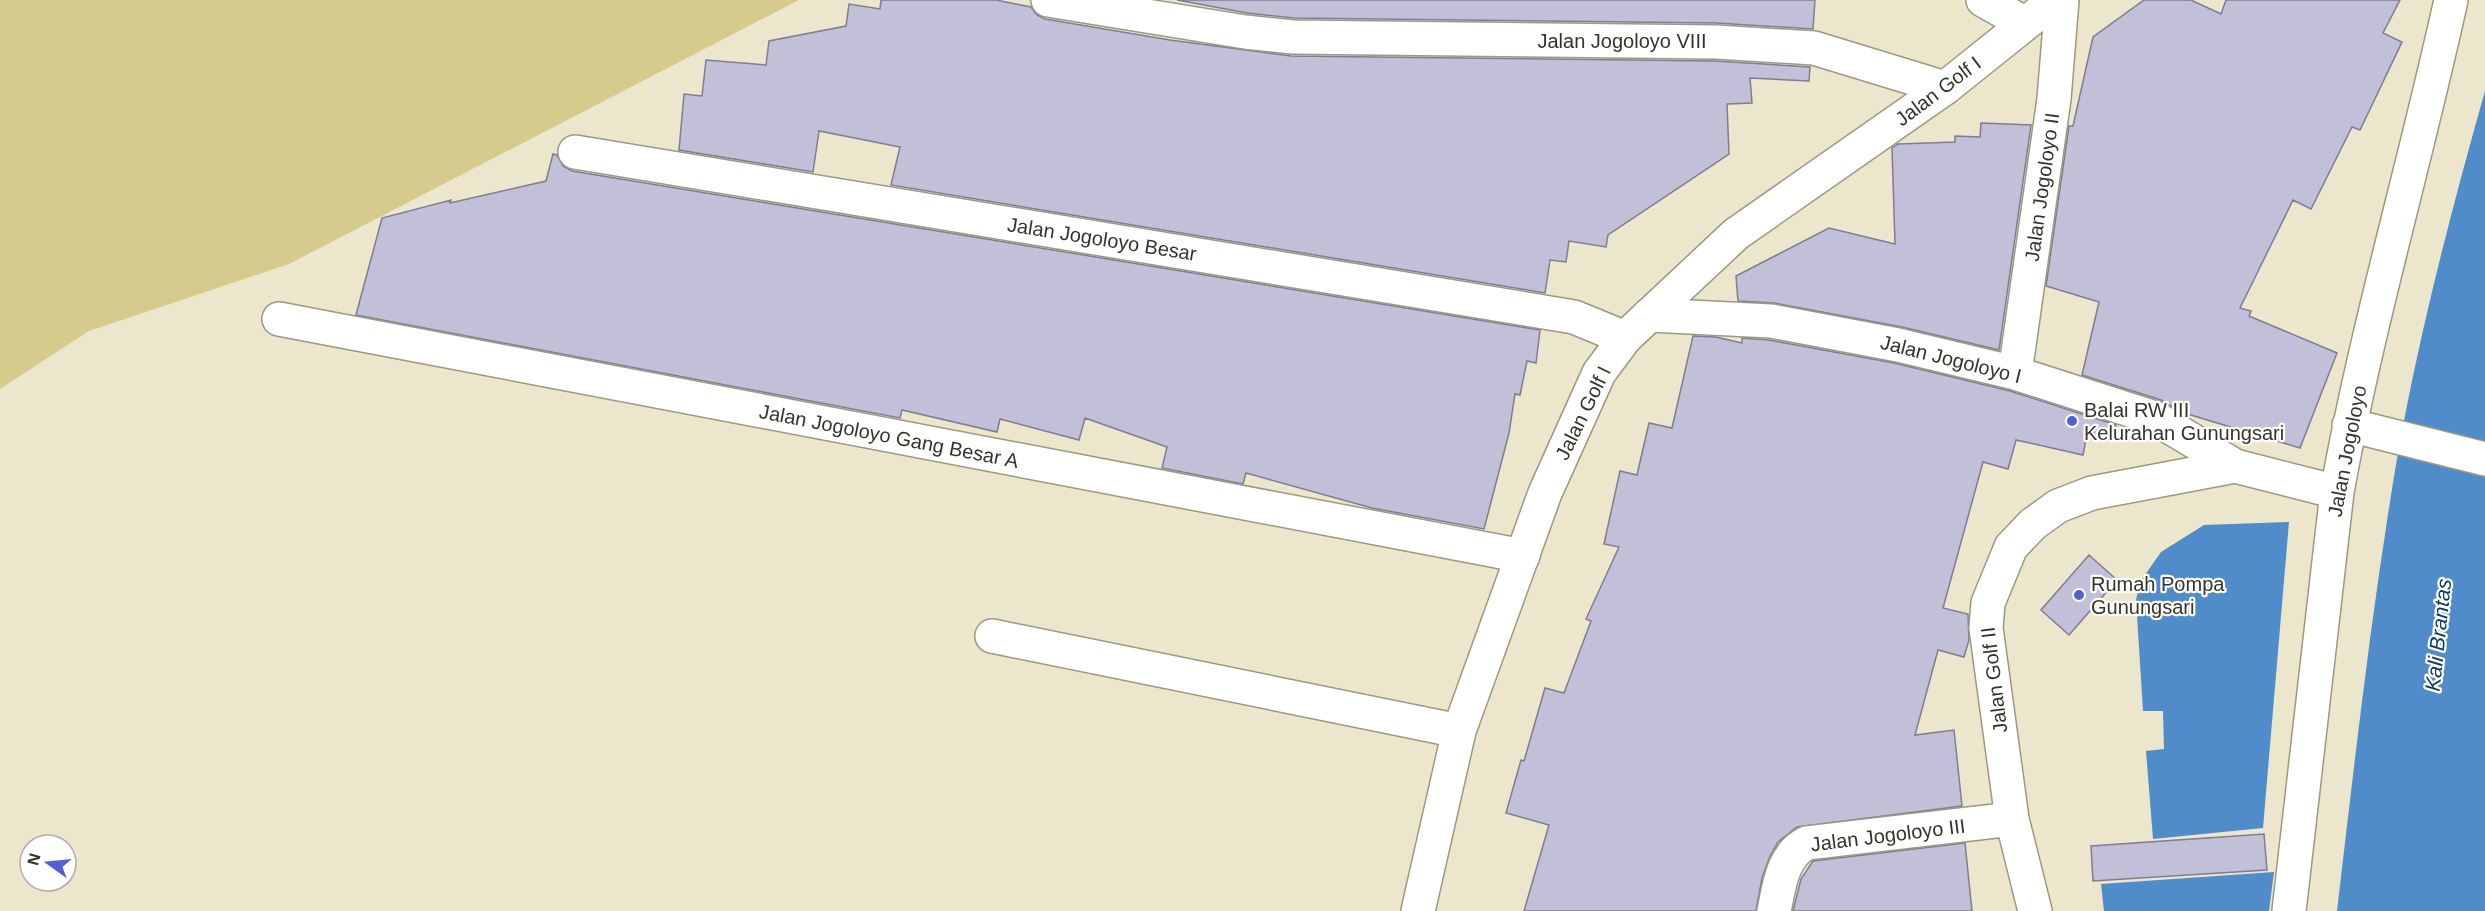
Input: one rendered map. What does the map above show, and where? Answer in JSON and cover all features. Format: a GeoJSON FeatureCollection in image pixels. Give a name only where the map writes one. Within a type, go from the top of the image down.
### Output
{"type":"FeatureCollection","features":[{"type":"Feature","properties":{"kind":"street","name":"Jalan Jogoloyo VIII"},"geometry":{"type":"LineString","coordinates":[[1048,0],[1245,32],[1293,37],[1716,42],[1814,48],[1945,88]]}},
{"type":"Feature","properties":{"kind":"street"},"geometry":{"type":"LineString","coordinates":[[1983,0],[2024,23]]}},
{"type":"Feature","properties":{"kind":"street","name":"Jalan Golf I"},"geometry":{"type":"LineString","coordinates":[[1418,911],[1459,731],[1511,554],[1545,493],[1599,373],[1625,338],[1736,234],[1945,88],[2055,0]]}},
{"type":"Feature","properties":{"kind":"street","name":"Jalan Jogoloyo II"},"geometry":{"type":"LineString","coordinates":[[2015,373],[2054,99],[2062,0]]}},
{"type":"Feature","properties":{"kind":"street","name":"Jalan Jogoloyo"},"geometry":{"type":"LineString","coordinates":[[2289,911],[2337,492],[2349,425],[2420,141],[2451,0]]}},
{"type":"Feature","properties":{"kind":"street","name":"Jalan Jogoloyo Besar"},"geometry":{"type":"LineString","coordinates":[[575,152],[1574,317],[1625,338]]}},
{"type":"Feature","properties":{"kind":"street","name":"Jalan Jogoloyo I"},"geometry":{"type":"LineString","coordinates":[[1649,315],[1771,321],[1898,345],[2015,373],[2155,418],[2235,466]]}},
{"type":"Feature","properties":{"kind":"street","name":"Jalan Jogoloyo Gang Besar A"},"geometry":{"type":"LineString","coordinates":[[279,320],[1511,554]]}},
{"type":"Feature","properties":{"kind":"street"},"geometry":{"type":"LineString","coordinates":[[2349,425],[2485,459]]}},
{"type":"Feature","properties":{"kind":"street","name":"Jalan Golf II"},"geometry":{"type":"LineString","coordinates":[[2035,911],[2012,819],[1986,628],[1988,603],[2011,547],[2033,524],[2058,506],[2092,493],[2235,466],[2337,492]]}},
{"type":"Feature","properties":{"kind":"street"},"geometry":{"type":"LineString","coordinates":[[992,636],[1459,731]]}},
{"type":"Feature","properties":{"kind":"street","name":"Jalan Jogoloyo III"},"geometry":{"type":"LineString","coordinates":[[1774,911],[1788,861],[1794,851],[1807,843],[2012,819]]}},
{"type":"Feature","properties":{"kind":"shaded area"},"geometry":{"type":"Polygon","coordinates":[[[0,0],[799,0],[289,264],[89,331],[0,389],[0,0]]]}},
{"type":"Feature","properties":{"kind":"water","name":"Kali Brantas"},"geometry":{"type":"Polygon","coordinates":[[[2485,91],[2485,911],[2337,911],[2372,624],[2398,453],[2437,271],[2485,91]]]}},
{"type":"Feature","properties":{"kind":"water"},"geometry":{"type":"Polygon","coordinates":[[[2289,522],[2263,828],[2153,839],[2146,751],[2164,749],[2163,711],[2143,711],[2136,600],[2140,582],[2161,552],[2204,525],[2289,522]]]}},
{"type":"Feature","properties":{"kind":"water"},"geometry":{"type":"Polygon","coordinates":[[[2274,872],[2269,911],[2104,911],[2101,884],[2274,872]]]}},
{"type":"Feature","properties":{"kind":"building"},"geometry":{"type":"Polygon","coordinates":[[[881,0],[996,0],[1031,7],[1037,15],[1045,19],[1170,40],[1291,56],[1715,61],[1810,67],[1809,81],[1750,78],[1752,103],[1727,104],[1729,154],[1608,235],[1606,247],[1569,241],[1566,262],[1550,260],[1545,293],[891,185],[900,147],[819,131],[813,172],[679,150],[684,94],[702,96],[706,60],[766,65],[769,41],[846,26],[849,4],[880,9],[881,0]]]}},
{"type":"Feature","properties":{"kind":"building"},"geometry":{"type":"Polygon","coordinates":[[[1177,0],[1815,0],[1813,29],[1716,23],[1294,18],[1247,13],[1177,0]]]}},
{"type":"Feature","properties":{"kind":"building"},"geometry":{"type":"Polygon","coordinates":[[[2144,0],[2191,0],[2221,14],[2226,0],[2400,0],[2383,33],[2402,42],[2360,130],[2352,127],[2311,209],[2293,200],[2240,308],[2251,311],[2249,316],[2337,353],[2300,448],[2181,412],[2161,400],[2082,375],[2099,302],[2046,286],[2069,126],[2073,126],[2093,37],[2144,0]]]}},
{"type":"Feature","properties":{"kind":"building"},"geometry":{"type":"Polygon","coordinates":[[[1981,123],[2031,125],[1999,350],[1902,327],[1774,303],[1738,301],[1736,276],[1829,228],[1895,244],[1892,148],[1898,144],[1955,142],[1955,136],[1980,137],[1981,123]]]}},
{"type":"Feature","properties":{"kind":"building"},"geometry":{"type":"Polygon","coordinates":[[[553,154],[557,155],[563,166],[572,171],[1540,330],[1536,363],[1527,361],[1520,395],[1515,394],[1509,433],[1484,529],[1372,508],[1246,473],[1243,484],[1162,468],[1167,447],[1085,418],[1079,440],[1000,419],[997,432],[902,410],[900,418],[356,315],[382,218],[451,200],[450,203],[546,181],[553,154]]]}},
{"type":"Feature","properties":{"kind":"building"},"geometry":{"type":"Polygon","coordinates":[[[1693,336],[1716,337],[1742,343],[1742,338],[1769,340],[1894,363],[2010,391],[2116,425],[2113,440],[2087,434],[2083,455],[2016,440],[2008,469],[1983,462],[1943,608],[1968,614],[1969,640],[1964,657],[1938,650],[1915,735],[1954,730],[1962,806],[1797,827],[1778,842],[1770,856],[1762,878],[1756,911],[1524,911],[1549,825],[1506,813],[1521,760],[1524,761],[1545,688],[1564,693],[1591,621],[1586,619],[1619,547],[1604,544],[1620,471],[1637,475],[1649,423],[1672,428],[1693,336]]]}},
{"type":"Feature","properties":{"kind":"building","name":"Rumah Pompa Gunungsari"},"geometry":{"type":"Polygon","coordinates":[[[2089,555],[2117,580],[2069,635],[2041,610],[2089,555]]]}},
{"type":"Feature","properties":{"kind":"building"},"geometry":{"type":"Polygon","coordinates":[[[2264,834],[2267,870],[2093,881],[2091,846],[2264,834]]]}},
{"type":"Feature","properties":{"kind":"building"},"geometry":{"type":"Polygon","coordinates":[[[1965,843],[1972,911],[1793,911],[1801,879],[1813,861],[1965,843]]]}},
{"type":"Feature","properties":{"kind":"place","name":"Balai RW III Kelurahan Gunungsari"},"geometry":{"type":"Point","coordinates":[2072,421]}},
{"type":"Feature","properties":{"kind":"place","name":"Rumah Pompa Gunungsari"},"geometry":{"type":"Point","coordinates":[2079,595]}}]}
